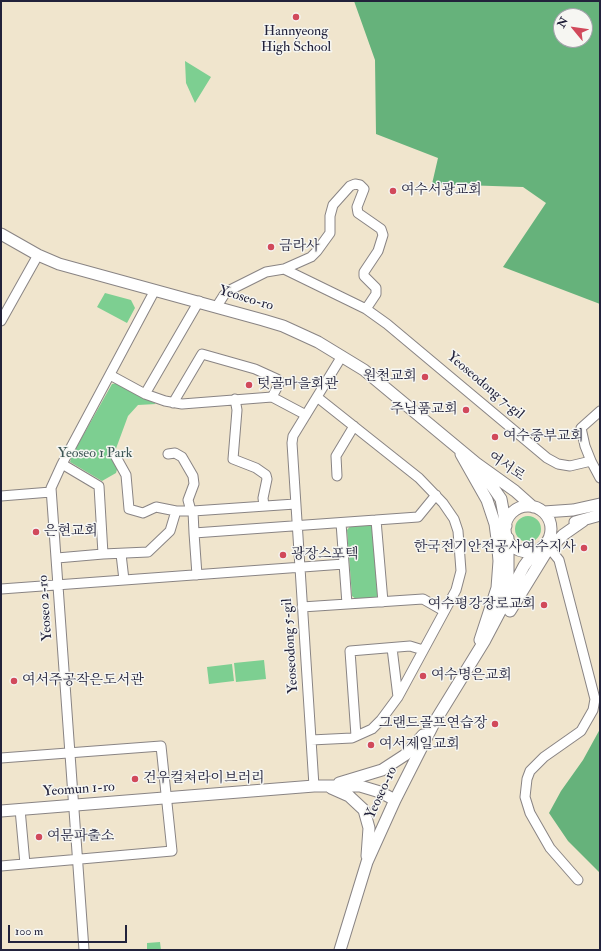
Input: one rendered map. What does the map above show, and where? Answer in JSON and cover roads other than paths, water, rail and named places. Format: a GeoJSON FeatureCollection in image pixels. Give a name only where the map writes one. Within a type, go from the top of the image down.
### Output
{"type":"FeatureCollection","features":[{"type":"Feature","properties":{"kind":"street"},"geometry":{"type":"LineString","coordinates":[[217,306],[224,295],[232,289],[266,272],[284,269],[311,256],[317,251],[330,233],[330,216],[333,205],[350,186],[355,184],[360,185],[364,189],[357,207],[358,212],[381,229],[383,235],[378,251],[364,272],[364,276],[376,288],[376,294],[366,309]]}},
{"type":"Feature","properties":{"kind":"street","name":"Yeoseo-ro"},"geometry":{"type":"LineString","coordinates":[[1,234],[38,255],[66,266],[199,301],[283,326],[342,356],[380,383],[476,463]]}},
{"type":"Feature","properties":{"kind":"street"},"geometry":{"type":"LineString","coordinates":[[1,321],[38,255]]}},
{"type":"Feature","properties":{"kind":"street","name":"Yeoseodong 7-gil"},"geometry":{"type":"LineString","coordinates":[[284,269],[366,309],[434,362],[547,458],[568,466],[577,466],[591,460]]}},
{"type":"Feature","properties":{"kind":"street","name":"Yeoseo 2-ro"},"geometry":{"type":"LineString","coordinates":[[84,950],[51,492],[52,483],[155,290]]}},
{"type":"Feature","properties":{"kind":"street"},"geometry":{"type":"LineString","coordinates":[[145,394],[199,301]]}},
{"type":"Feature","properties":{"kind":"street"},"geometry":{"type":"LineString","coordinates":[[173,403],[202,354],[255,369],[278,378],[280,382],[272,397]]}},
{"type":"Feature","properties":{"kind":"street","name":"Yeoseodong 5-gil"},"geometry":{"type":"LineString","coordinates":[[314,786],[296,526],[292,439],[342,356]]}},
{"type":"Feature","properties":{"kind":"street"},"geometry":{"type":"LineString","coordinates":[[110,374],[145,394],[173,403],[272,397],[306,415]]}},
{"type":"Feature","properties":{"kind":"street"},"geometry":{"type":"LineString","coordinates":[[311,740],[356,736],[376,726],[398,697],[456,590],[460,578],[459,537],[451,514],[436,495],[420,478],[317,397]]}},
{"type":"Feature","properties":{"kind":"street"},"geometry":{"type":"LineString","coordinates":[[235,399],[237,410],[233,459],[256,468],[266,475],[267,479],[263,498],[264,506]]}},
{"type":"Feature","properties":{"kind":"street"},"geometry":{"type":"LineString","coordinates":[[600,411],[581,428],[585,446],[600,478]]}},
{"type":"Feature","properties":{"kind":"street"},"geometry":{"type":"LineString","coordinates":[[337,476],[336,456],[354,426]]}},
{"type":"Feature","properties":{"kind":"street","name":"Yeoseo-ro"},"geometry":{"type":"LineString","coordinates":[[340,950],[367,862],[395,800],[434,723],[473,660],[483,638],[497,588],[499,560],[498,539],[495,524],[486,500],[456,447]]}},
{"type":"Feature","properties":{"kind":"street"},"geometry":{"type":"LineString","coordinates":[[168,454],[175,453],[182,457],[193,476],[194,484],[188,500],[192,511],[197,575]]}},
{"type":"Feature","properties":{"kind":"street"},"geometry":{"type":"LineString","coordinates":[[116,457],[126,475],[129,509],[143,513],[156,507],[176,512],[295,504]]}},
{"type":"Feature","properties":{"kind":"street","name":"여서로"},"geometry":{"type":"LineString","coordinates":[[476,463],[516,491],[533,507]]}},
{"type":"Feature","properties":{"kind":"street","name":"여서로"},"geometry":{"type":"LineString","coordinates":[[476,463],[501,500],[506,526]]}},
{"type":"Feature","properties":{"kind":"street"},"geometry":{"type":"LineString","coordinates":[[62,464],[99,486],[103,554]]}},
{"type":"Feature","properties":{"kind":"street"},"geometry":{"type":"LineString","coordinates":[[1,496],[51,492]]}},
{"type":"Feature","properties":{"kind":"street"},"geometry":{"type":"LineString","coordinates":[[194,533],[418,517],[436,495]]}},
{"type":"Feature","properties":{"kind":"street"},"geometry":{"type":"LineString","coordinates":[[483,638],[495,614],[506,584],[509,566],[506,526],[508,520],[516,511],[527,506],[544,512],[573,510],[600,504]]}},
{"type":"Feature","properties":{"kind":"street"},"geometry":{"type":"LineString","coordinates":[[56,558],[121,554],[150,550],[170,531],[176,512]]}},
{"type":"Feature","properties":{"kind":"street"},"geometry":{"type":"LineString","coordinates":[[544,512],[550,523],[549,543],[559,560],[594,691],[594,705],[581,731],[544,757],[530,771],[524,797],[530,813],[550,848],[578,880]]}},
{"type":"Feature","properties":{"kind":"street"},"geometry":{"type":"LineString","coordinates":[[483,638],[496,633],[541,559],[549,543],[566,525],[600,515]]}},
{"type":"Feature","properties":{"kind":"street"},"geometry":{"type":"LineString","coordinates":[[376,520],[383,602]]}},
{"type":"Feature","properties":{"kind":"street"},"geometry":{"type":"LineString","coordinates":[[341,523],[347,604]]}},
{"type":"Feature","properties":{"kind":"street"},"geometry":{"type":"LineString","coordinates":[[508,538],[514,547],[519,550],[524,552],[535,551]]}},
{"type":"Feature","properties":{"kind":"street"},"geometry":{"type":"LineString","coordinates":[[483,638],[524,566],[535,551],[549,543]]}},
{"type":"Feature","properties":{"kind":"street"},"geometry":{"type":"LineString","coordinates":[[121,554],[124,580]]}},
{"type":"Feature","properties":{"kind":"street"},"geometry":{"type":"LineString","coordinates":[[1,589],[344,564]]}},
{"type":"Feature","properties":{"kind":"street"},"geometry":{"type":"LineString","coordinates":[[302,607],[423,599],[444,611]]}},
{"type":"Feature","properties":{"kind":"street"},"geometry":{"type":"LineString","coordinates":[[356,736],[350,651],[410,646],[423,650]]}},
{"type":"Feature","properties":{"kind":"street"},"geometry":{"type":"LineString","coordinates":[[392,648],[398,697]]}},
{"type":"Feature","properties":{"kind":"street"},"geometry":{"type":"LineString","coordinates":[[327,786],[373,773],[390,765],[405,755],[434,723]]}},
{"type":"Feature","properties":{"kind":"street"},"geometry":{"type":"LineString","coordinates":[[1,758],[161,746],[172,851],[1,866]]}},
{"type":"Feature","properties":{"kind":"street","name":"Yeomun 1-ro"},"geometry":{"type":"LineString","coordinates":[[1,811],[314,786],[360,786],[380,792],[395,800]]}},
{"type":"Feature","properties":{"kind":"street"},"geometry":{"type":"LineString","coordinates":[[327,786],[349,796],[364,810],[368,828],[367,862]]}},
{"type":"Feature","properties":{"kind":"street"},"geometry":{"type":"LineString","coordinates":[[20,809],[25,864]]}},
{"type":"Feature","properties":{"kind":"place","name":"Hannyeong High School"},"geometry":{"type":"Point","coordinates":[296,17]}},
{"type":"Feature","properties":{"kind":"place","name":"여수서광교회"},"geometry":{"type":"Point","coordinates":[393,191]}},
{"type":"Feature","properties":{"kind":"place","name":"금라사"},"geometry":{"type":"Point","coordinates":[271,247]}},
{"type":"Feature","properties":{"kind":"place","name":"원천교회"},"geometry":{"type":"Point","coordinates":[425,377]}},
{"type":"Feature","properties":{"kind":"place","name":"텃골마을회관"},"geometry":{"type":"Point","coordinates":[249,385]}},
{"type":"Feature","properties":{"kind":"place","name":"주님품교회"},"geometry":{"type":"Point","coordinates":[466,410]}},
{"type":"Feature","properties":{"kind":"place","name":"여수중부교회"},"geometry":{"type":"Point","coordinates":[495,437]}},
{"type":"Feature","properties":{"kind":"place","name":"은현교회"},"geometry":{"type":"Point","coordinates":[36,532]}},
{"type":"Feature","properties":{"kind":"place","name":"한국전기안전공사여수지사"},"geometry":{"type":"Point","coordinates":[584,548]}},
{"type":"Feature","properties":{"kind":"place","name":"광장스포텍"},"geometry":{"type":"Point","coordinates":[283,555]}},
{"type":"Feature","properties":{"kind":"place","name":"여수평강장로교회"},"geometry":{"type":"Point","coordinates":[544,605]}},
{"type":"Feature","properties":{"kind":"place","name":"여수명은교회"},"geometry":{"type":"Point","coordinates":[423,676]}},
{"type":"Feature","properties":{"kind":"place","name":"여서주공작은도서관"},"geometry":{"type":"Point","coordinates":[14,681]}},
{"type":"Feature","properties":{"kind":"place","name":"그랜드골프연습장"},"geometry":{"type":"Point","coordinates":[495,724]}},
{"type":"Feature","properties":{"kind":"place","name":"여서제일교회"},"geometry":{"type":"Point","coordinates":[371,745]}},
{"type":"Feature","properties":{"kind":"place","name":"건우컬쳐라이브러리"},"geometry":{"type":"Point","coordinates":[135,779]}},
{"type":"Feature","properties":{"kind":"place","name":"여문파출소"},"geometry":{"type":"Point","coordinates":[39,837]}},
{"type":"Feature","properties":{"kind":"park label","name":"Yeoseo 1 Park"},"geometry":{"type":"Point","coordinates":[95,454]}}]}
